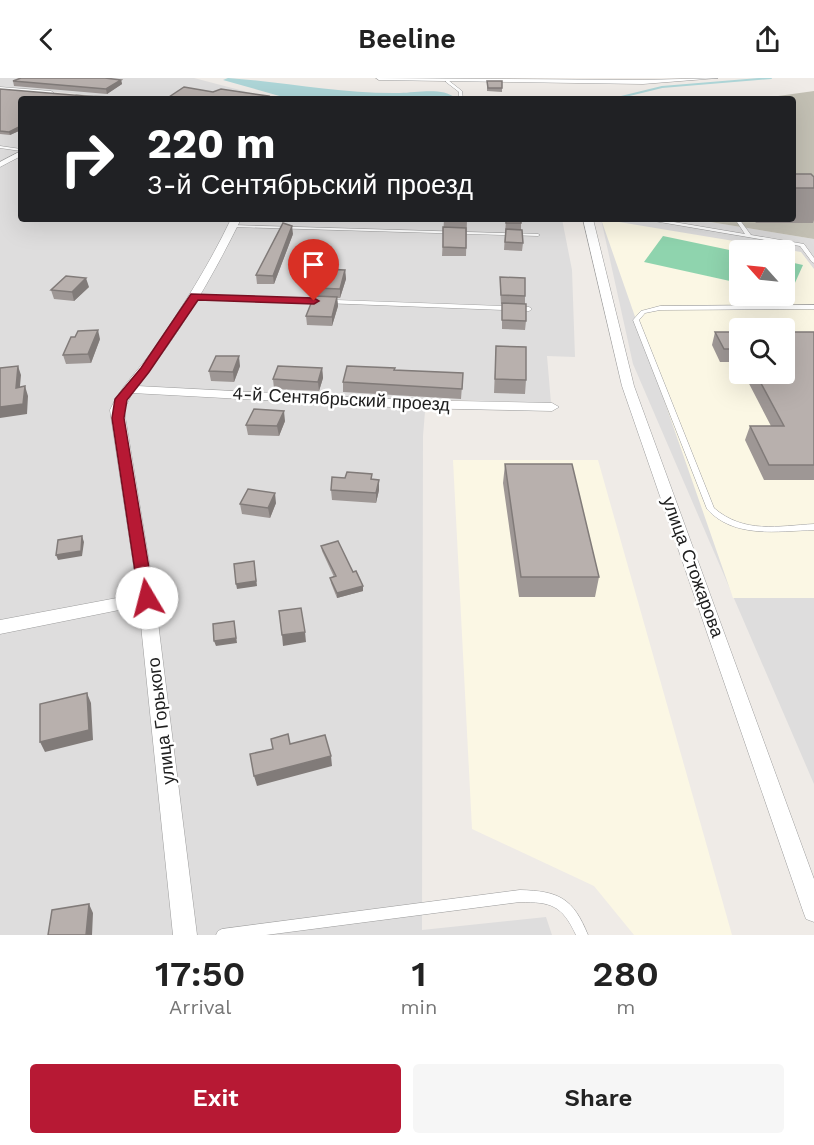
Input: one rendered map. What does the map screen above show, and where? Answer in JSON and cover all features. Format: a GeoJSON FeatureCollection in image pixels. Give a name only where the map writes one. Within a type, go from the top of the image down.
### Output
{"type":"FeatureCollection","features":[{"type":"Feature","properties":{"kind":"street"},"geometry":{"type":"LineString","coordinates":[[379,78],[447,81],[547,79],[651,82],[715,78]]}},
{"type":"Feature","properties":{"kind":"street"},"geometry":{"type":"LineString","coordinates":[[0,89],[58,94]]}},
{"type":"Feature","properties":{"kind":"street"},"geometry":{"type":"LineString","coordinates":[[70,95],[82,96]]}},
{"type":"Feature","properties":{"kind":"street"},"geometry":{"type":"LineString","coordinates":[[0,165],[18,153]]}},
{"type":"Feature","properties":{"kind":"street","name":"улица Горького"},"geometry":{"type":"LineString","coordinates":[[185,935],[147,598],[118,418],[119,404],[146,370],[195,297],[234,222]]}},
{"type":"Feature","properties":{"kind":"street","name":"улица Стожарова"},"geometry":{"type":"LineString","coordinates":[[589,222],[628,387],[814,911]]}},
{"type":"Feature","properties":{"kind":"street","name":"4-й Сентябрьский проезд"},"geometry":{"type":"LineString","coordinates":[[129,389],[409,404],[552,407]]}},
{"type":"Feature","properties":{"kind":"street"},"geometry":{"type":"LineString","coordinates":[[0,627],[147,598]]}},
{"type":"Feature","properties":{"kind":"lane"},"geometry":{"type":"LineString","coordinates":[[447,81],[461,92],[461,96]]}},
{"type":"Feature","properties":{"kind":"lane"},"geometry":{"type":"LineString","coordinates":[[0,147],[18,150]]}},
{"type":"Feature","properties":{"kind":"lane"},"geometry":{"type":"LineString","coordinates":[[234,222],[538,235]]}},
{"type":"Feature","properties":{"kind":"lane"},"geometry":{"type":"LineString","coordinates":[[666,222],[802,245],[814,261]]}},
{"type":"Feature","properties":{"kind":"lane"},"geometry":{"type":"LineString","coordinates":[[739,222],[749,236]]}},
{"type":"Feature","properties":{"kind":"lane"},"geometry":{"type":"LineString","coordinates":[[195,297],[529,309]]}},
{"type":"Feature","properties":{"kind":"lane"},"geometry":{"type":"LineString","coordinates":[[814,308],[660,308],[643,312],[636,320],[711,509],[720,520],[747,528],[814,527]]}},
{"type":"Feature","properties":{"kind":"lane"},"geometry":{"type":"LineString","coordinates":[[222,935],[520,896],[542,896],[561,902],[575,918],[582,935]]}},
{"type":"Feature","properties":{"kind":"shaded area"},"geometry":{"type":"Polygon","coordinates":[[[0,78],[194,78],[263,96],[104,96],[0,87],[0,78]]]}},
{"type":"Feature","properties":{"kind":"shaded area"},"geometry":{"type":"Polygon","coordinates":[[[814,91],[814,239],[710,222],[796,222],[796,96],[778,96],[814,91]]]}},
{"type":"Feature","properties":{"kind":"shaded area"},"geometry":{"type":"Polygon","coordinates":[[[0,92],[18,98],[18,222],[563,222],[572,270],[575,357],[547,356],[551,403],[426,399],[423,436],[422,930],[546,917],[552,935],[0,935],[0,92]]]}},
{"type":"Feature","properties":{"kind":"shaded area"},"geometry":{"type":"Polygon","coordinates":[[[602,222],[710,222],[814,239],[814,784],[633,364],[602,222]]]}},
{"type":"Feature","properties":{"kind":"shaded area"},"geometry":{"type":"Polygon","coordinates":[[[602,222],[619,222],[729,240],[729,306],[795,306],[795,251],[801,252],[814,269],[814,598],[733,598],[602,222]]]}},
{"type":"Feature","properties":{"kind":"shaded area"},"geometry":{"type":"Polygon","coordinates":[[[644,222],[656,222],[761,240],[743,240],[644,222]]]}},
{"type":"Feature","properties":{"kind":"shaded area"},"geometry":{"type":"Polygon","coordinates":[[[453,460],[598,460],[732,935],[634,935],[594,886],[472,829],[453,460]]]}},
{"type":"Feature","properties":{"kind":"green space"},"geometry":{"type":"Polygon","coordinates":[[[663,236],[729,250],[729,281],[644,262],[663,236]]]}},
{"type":"Feature","properties":{"kind":"green space"},"geometry":{"type":"Polygon","coordinates":[[[795,263],[803,265],[795,283],[795,263]]]}},
{"type":"Feature","properties":{"kind":"water"},"geometry":{"type":"Polygon","coordinates":[[[228,78],[357,92],[429,91],[452,96],[279,96],[223,80],[228,78]]]}},
{"type":"Feature","properties":{"kind":"building"},"geometry":{"type":"Polygon","coordinates":[[[21,78],[121,80],[106,89],[13,81],[21,78]]]}},
{"type":"Feature","properties":{"kind":"building"},"geometry":{"type":"Polygon","coordinates":[[[487,81],[502,81],[502,88],[488,88],[487,81]]]}},
{"type":"Feature","properties":{"kind":"building"},"geometry":{"type":"Polygon","coordinates":[[[184,87],[213,92],[221,89],[268,96],[170,96],[184,87]]]}},
{"type":"Feature","properties":{"kind":"building"},"geometry":{"type":"Polygon","coordinates":[[[0,89],[85,96],[18,96],[18,128],[9,132],[0,131],[0,89]]]}},
{"type":"Feature","properties":{"kind":"building"},"geometry":{"type":"Polygon","coordinates":[[[796,174],[811,174],[814,177],[814,188],[796,188],[796,174]]]}},
{"type":"Feature","properties":{"kind":"building"},"geometry":{"type":"Polygon","coordinates":[[[283,223],[292,226],[273,276],[256,275],[283,223]]]}},
{"type":"Feature","properties":{"kind":"building"},"geometry":{"type":"Polygon","coordinates":[[[443,227],[466,228],[466,248],[443,247],[443,227]]]}},
{"type":"Feature","properties":{"kind":"building"},"geometry":{"type":"Polygon","coordinates":[[[506,229],[522,230],[523,243],[505,242],[506,229]]]}},
{"type":"Feature","properties":{"kind":"building"},"geometry":{"type":"Polygon","coordinates":[[[323,269],[345,270],[340,289],[316,288],[323,269]]]}},
{"type":"Feature","properties":{"kind":"building"},"geometry":{"type":"Polygon","coordinates":[[[66,276],[86,278],[72,292],[51,290],[66,276]]]}},
{"type":"Feature","properties":{"kind":"building"},"geometry":{"type":"Polygon","coordinates":[[[500,277],[525,278],[525,296],[501,295],[500,277]]]}},
{"type":"Feature","properties":{"kind":"building"},"geometry":{"type":"Polygon","coordinates":[[[314,296],[337,297],[332,317],[306,316],[314,296]]]}},
{"type":"Feature","properties":{"kind":"building"},"geometry":{"type":"Polygon","coordinates":[[[502,303],[526,304],[526,321],[502,320],[502,303]]]}},
{"type":"Feature","properties":{"kind":"building"},"geometry":{"type":"Polygon","coordinates":[[[98,330],[88,354],[63,355],[71,337],[75,337],[78,331],[98,330]]]}},
{"type":"Feature","properties":{"kind":"building"},"geometry":{"type":"Polygon","coordinates":[[[715,332],[729,332],[729,349],[724,349],[715,332]]]}},
{"type":"Feature","properties":{"kind":"building"},"geometry":{"type":"Polygon","coordinates":[[[795,332],[814,332],[814,465],[769,465],[750,426],[784,426],[761,384],[795,384],[795,332]]]}},
{"type":"Feature","properties":{"kind":"building"},"geometry":{"type":"Polygon","coordinates":[[[496,346],[526,347],[526,380],[495,379],[496,346]]]}},
{"type":"Feature","properties":{"kind":"building"},"geometry":{"type":"Polygon","coordinates":[[[216,356],[239,356],[233,372],[209,371],[216,356]]]}},
{"type":"Feature","properties":{"kind":"building"},"geometry":{"type":"Polygon","coordinates":[[[18,366],[16,388],[25,386],[23,404],[0,407],[0,368],[18,366]]]}},
{"type":"Feature","properties":{"kind":"building"},"geometry":{"type":"Polygon","coordinates":[[[278,366],[322,368],[318,382],[273,379],[278,366]]]}},
{"type":"Feature","properties":{"kind":"building"},"geometry":{"type":"Polygon","coordinates":[[[347,366],[463,373],[462,389],[343,382],[347,366]]]}},
{"type":"Feature","properties":{"kind":"building"},"geometry":{"type":"Polygon","coordinates":[[[254,409],[284,411],[277,426],[246,425],[254,409]]]}},
{"type":"Feature","properties":{"kind":"building"},"geometry":{"type":"Polygon","coordinates":[[[505,464],[572,464],[599,577],[521,577],[505,464]]]}},
{"type":"Feature","properties":{"kind":"building"},"geometry":{"type":"Polygon","coordinates":[[[347,472],[372,474],[371,479],[379,480],[376,493],[331,490],[332,477],[345,478],[347,472]]]}},
{"type":"Feature","properties":{"kind":"building"},"geometry":{"type":"Polygon","coordinates":[[[248,489],[275,493],[268,508],[240,504],[248,489]]]}},
{"type":"Feature","properties":{"kind":"building"},"geometry":{"type":"Polygon","coordinates":[[[82,536],[81,551],[56,555],[58,540],[82,536]]]}},
{"type":"Feature","properties":{"kind":"building"},"geometry":{"type":"Polygon","coordinates":[[[338,541],[353,572],[356,571],[363,586],[337,593],[330,578],[336,576],[321,546],[338,541]]]}},
{"type":"Feature","properties":{"kind":"building"},"geometry":{"type":"Polygon","coordinates":[[[254,561],[256,581],[236,584],[234,564],[254,561]]]}},
{"type":"Feature","properties":{"kind":"building"},"geometry":{"type":"Polygon","coordinates":[[[301,608],[305,632],[282,635],[279,611],[301,608]]]}},
{"type":"Feature","properties":{"kind":"building"},"geometry":{"type":"Polygon","coordinates":[[[234,621],[236,638],[214,641],[213,624],[234,621]]]}},
{"type":"Feature","properties":{"kind":"building"},"geometry":{"type":"Polygon","coordinates":[[[87,693],[89,730],[40,742],[40,704],[87,693]]]}},
{"type":"Feature","properties":{"kind":"building"},"geometry":{"type":"Polygon","coordinates":[[[288,734],[290,744],[325,735],[331,756],[254,776],[250,754],[273,749],[271,739],[288,734]]]}},
{"type":"Feature","properties":{"kind":"building"},"geometry":{"type":"Polygon","coordinates":[[[89,904],[86,935],[48,935],[52,910],[89,904]]]}},
{"type":"Feature","properties":{"kind":"waterway"},"geometry":{"type":"LineString","coordinates":[[625,96],[662,87],[771,78]]}},
{"type":"Feature","properties":{"kind":"route"},"geometry":{"type":"LineString","coordinates":[[147,598],[118,418],[117,410],[121,399],[146,370],[195,297],[314,301]]}}]}
